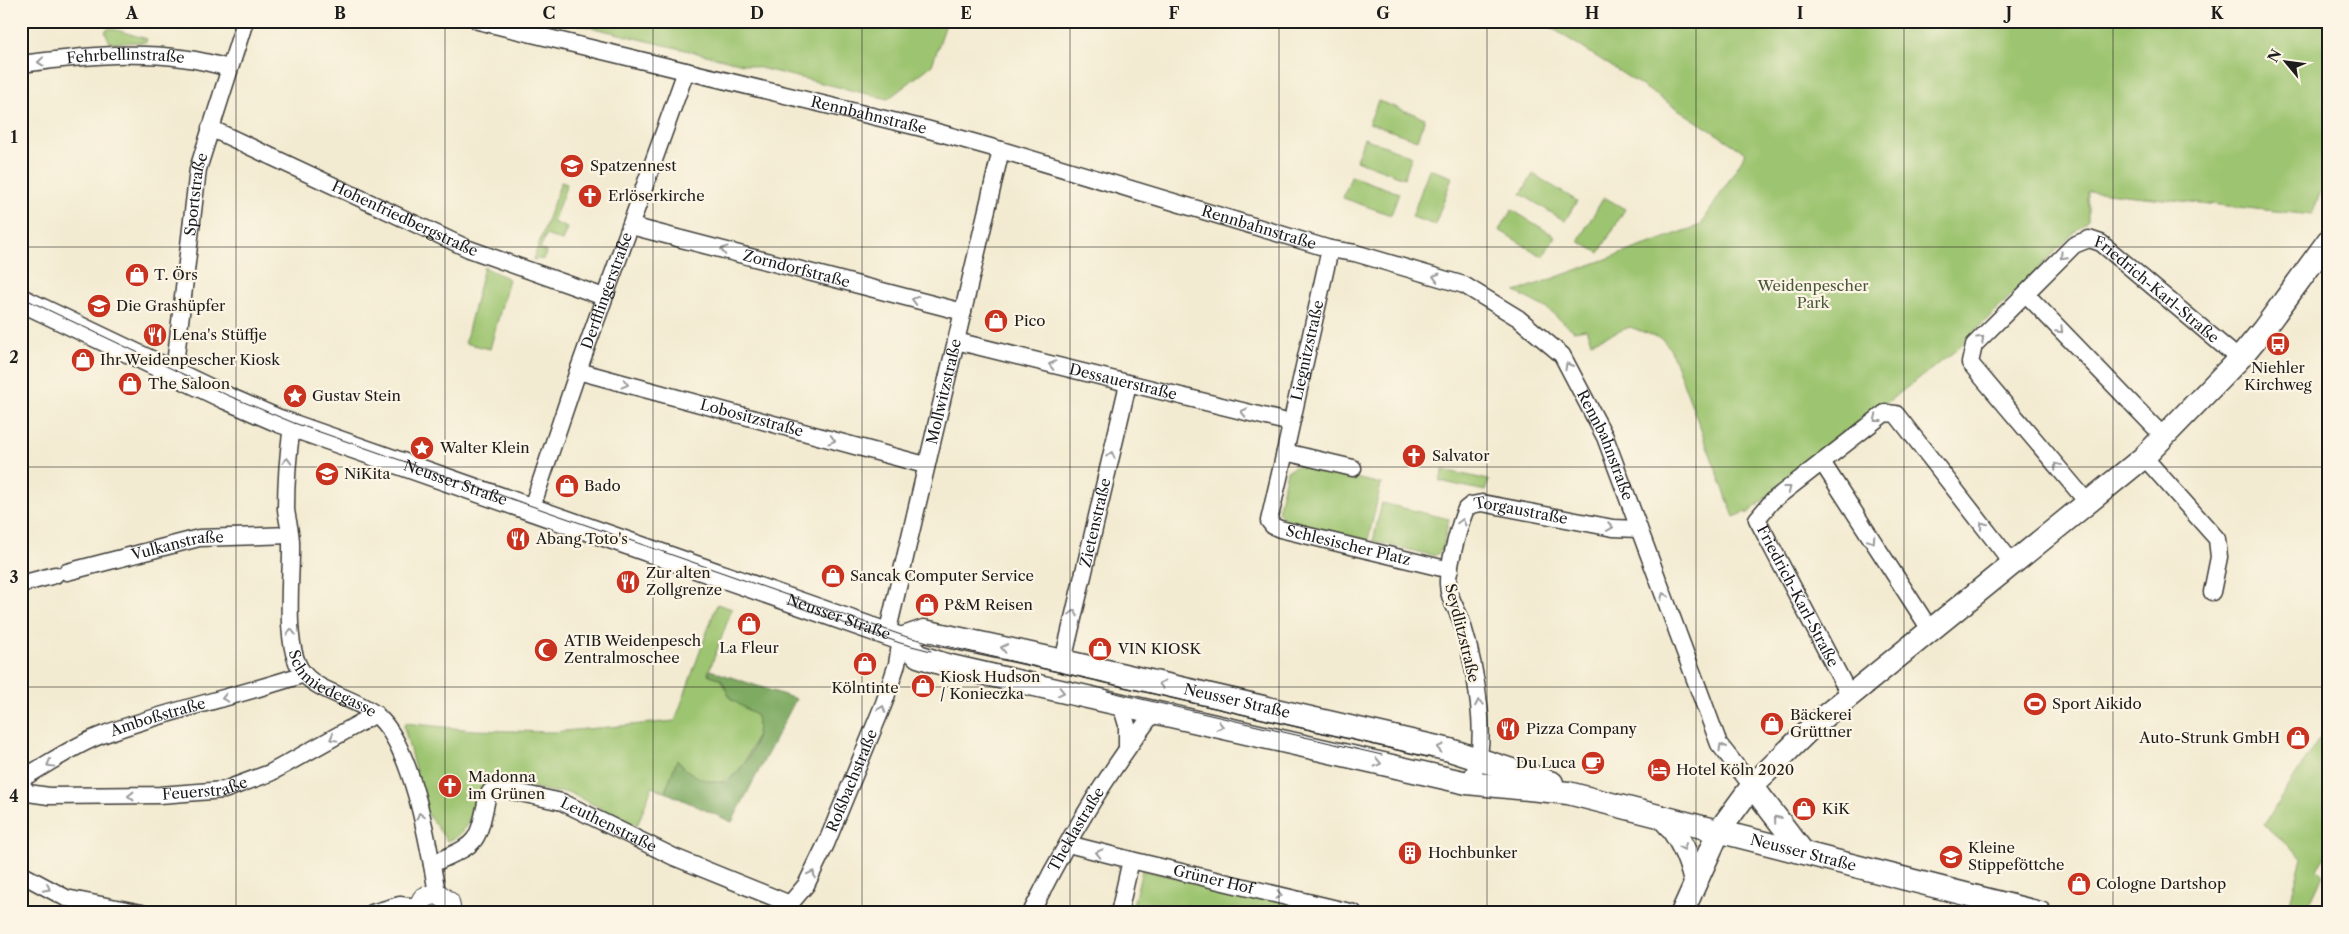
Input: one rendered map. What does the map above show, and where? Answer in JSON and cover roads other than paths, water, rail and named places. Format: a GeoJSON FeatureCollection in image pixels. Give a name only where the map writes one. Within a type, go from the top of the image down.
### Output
{"type":"FeatureCollection","features":[{"type":"Feature","properties":{"kind":"main road"},"geometry":{"type":"LineString","coordinates":[[1682,913],[1719,831],[1752,786],[1815,724],[2144,457],[2239,360],[2328,241]]}},
{"type":"Feature","properties":{"kind":"main road","name":"Neusser Straße"},"geometry":{"type":"LineString","coordinates":[[21,300],[233,401],[292,426],[894,637],[918,656],[946,665],[1467,783],[1568,793],[2040,913]]}},
{"type":"Feature","properties":{"kind":"main road","name":"Neusser Straße"},"geometry":{"type":"LineString","coordinates":[[894,637],[924,632],[1063,661],[1450,750],[1549,781],[1568,793]]}},
{"type":"Feature","properties":{"kind":"main road"},"geometry":{"type":"LineString","coordinates":[[1752,786],[1803,852]]}},
{"type":"Feature","properties":{"kind":"main road"},"geometry":{"type":"LineString","coordinates":[[1662,817],[1674,829],[1683,844],[1695,882]]}},
{"type":"Feature","properties":{"kind":"street","name":"Sportstraße"},"geometry":{"type":"LineString","coordinates":[[174,373],[198,169],[228,68],[245,21]]}},
{"type":"Feature","properties":{"kind":"street","name":"Rennbahnstraße"},"geometry":{"type":"LineString","coordinates":[[478,21],[1001,150],[1330,249],[1355,253],[1464,286],[1518,318],[1562,355],[1606,437],[1719,744],[1752,786]]}},
{"type":"Feature","properties":{"kind":"street","name":"Fehrbellinstraße"},"geometry":{"type":"LineString","coordinates":[[21,64],[145,54],[201,60],[228,68]]}},
{"type":"Feature","properties":{"kind":"street","name":"Derfflingerstraße"},"geometry":{"type":"LineString","coordinates":[[531,510],[604,297],[686,71]]}},
{"type":"Feature","properties":{"kind":"street","name":"Hohenfriedbergstraße"},"geometry":{"type":"LineString","coordinates":[[210,128],[469,249],[604,297]]}},
{"type":"Feature","properties":{"kind":"street","name":"Mollwitzstraße"},"geometry":{"type":"LineString","coordinates":[[894,637],[925,465],[1001,150]]}},
{"type":"Feature","properties":{"kind":"street","name":"Zorndorfstraße"},"geometry":{"type":"LineString","coordinates":[[631,226],[963,312]]}},
{"type":"Feature","properties":{"kind":"street","name":"Friedrich-Karl-Straße"},"geometry":{"type":"LineString","coordinates":[[2088,503],[1970,363],[1974,345],[2078,242],[2093,240],[2101,244],[2239,360]]}},
{"type":"Feature","properties":{"kind":"street","name":"Liegnitzstraße"},"geometry":{"type":"LineString","coordinates":[[1285,452],[1330,249]]}},
{"type":"Feature","properties":{"kind":"street"},"geometry":{"type":"LineString","coordinates":[[2026,294],[2164,437]]}},
{"type":"Feature","properties":{"kind":"street","name":"Dessauerstraße"},"geometry":{"type":"LineString","coordinates":[[956,341],[1291,423]]}},
{"type":"Feature","properties":{"kind":"street","name":"Lobositzstraße"},"geometry":{"type":"LineString","coordinates":[[578,371],[925,465]]}},
{"type":"Feature","properties":{"kind":"street","name":"Zietenstraße"},"geometry":{"type":"LineString","coordinates":[[1063,661],[1128,384]]}},
{"type":"Feature","properties":{"kind":"street","name":"Friedrich-Karl-Straße"},"geometry":{"type":"LineString","coordinates":[[1850,696],[1757,519],[1772,501],[1885,413],[1896,414],[2013,564]]}},
{"type":"Feature","properties":{"kind":"street","name":"Schmiedegasse"},"geometry":{"type":"LineString","coordinates":[[292,426],[288,449],[286,496],[290,535],[292,640],[297,663],[304,674],[317,684],[355,701],[376,714],[393,734],[403,753],[432,864],[437,893],[446,898],[452,912]]}},
{"type":"Feature","properties":{"kind":"street"},"geometry":{"type":"LineString","coordinates":[[1285,452],[1352,468]]}},
{"type":"Feature","properties":{"kind":"street","name":"Schlesischer Platz"},"geometry":{"type":"LineString","coordinates":[[1285,452],[1269,521],[1273,526],[1450,570]]}},
{"type":"Feature","properties":{"kind":"street"},"geometry":{"type":"LineString","coordinates":[[2144,457],[2217,540],[2219,557],[2212,592]]}},
{"type":"Feature","properties":{"kind":"street"},"geometry":{"type":"LineString","coordinates":[[1822,462],[1931,631]]}},
{"type":"Feature","properties":{"kind":"street","name":"Torgaustraße"},"geometry":{"type":"LineString","coordinates":[[1450,570],[1463,515],[1466,509],[1476,503],[1613,528],[1639,529]]}},
{"type":"Feature","properties":{"kind":"street","name":"Vulkanstraße"},"geometry":{"type":"LineString","coordinates":[[21,584],[199,538],[290,535]]}},
{"type":"Feature","properties":{"kind":"street","name":"Seydlitzstraße"},"geometry":{"type":"LineString","coordinates":[[1450,570],[1448,590],[1465,634],[1481,714],[1478,759],[1473,777],[1467,783]]}},
{"type":"Feature","properties":{"kind":"street","name":"Roßbachstraße"},"geometry":{"type":"LineString","coordinates":[[786,908],[806,885],[853,781],[884,703],[897,664],[894,637]]}},
{"type":"Feature","properties":{"kind":"street","name":"Amboßstraße"},"geometry":{"type":"LineString","coordinates":[[21,779],[100,736],[193,705],[256,690],[304,674]]}},
{"type":"Feature","properties":{"kind":"street"},"geometry":{"type":"LineString","coordinates":[[1121,705],[1127,725],[1127,748]]}},
{"type":"Feature","properties":{"kind":"street","name":"Theklastraße"},"geometry":{"type":"LineString","coordinates":[[1031,913],[1068,844],[1127,748],[1154,712]]}},
{"type":"Feature","properties":{"kind":"street","name":"Feuerstraße"},"geometry":{"type":"LineString","coordinates":[[21,784],[28,793],[49,796],[160,795],[224,790],[270,773],[376,714]]}},
{"type":"Feature","properties":{"kind":"street","name":"Leuthenstraße"},"geometry":{"type":"LineString","coordinates":[[432,864],[467,848],[480,835],[487,798],[490,792],[497,788],[562,802],[674,857],[786,908]]}},
{"type":"Feature","properties":{"kind":"street","name":"Grüner Hof"},"geometry":{"type":"LineString","coordinates":[[1068,844],[1354,913]]}},
{"type":"Feature","properties":{"kind":"street"},"geometry":{"type":"LineString","coordinates":[[1119,913],[1131,860]]}},
{"type":"Feature","properties":{"kind":"street"},"geometry":{"type":"LineString","coordinates":[[21,874],[67,905],[142,913]]}},
{"type":"Feature","properties":{"kind":"street"},"geometry":{"type":"LineString","coordinates":[[372,913],[400,905],[419,910],[427,895],[437,893]]}},
{"type":"Feature","properties":{"kind":"tram line"},"geometry":{"type":"LineString","coordinates":[[21,297],[227,395],[294,423],[907,637],[1431,758]]}},
{"type":"Feature","properties":{"kind":"tram line"},"geometry":{"type":"LineString","coordinates":[[787,603],[900,643],[931,651]]}},
{"type":"Feature","properties":{"kind":"tram line"},"geometry":{"type":"LineString","coordinates":[[1107,691],[1382,755]]}},
{"type":"Feature","properties":{"kind":"place","name":"Spatzennest"},"geometry":{"type":"Point","coordinates":[572,166]}},
{"type":"Feature","properties":{"kind":"place","name":"Erlöserkirche"},"geometry":{"type":"Point","coordinates":[590,196]}},
{"type":"Feature","properties":{"kind":"place","name":"T. Örs"},"geometry":{"type":"Point","coordinates":[137,275]}},
{"type":"Feature","properties":{"kind":"place","name":"Die Grashüpfer"},"geometry":{"type":"Point","coordinates":[99,306]}},
{"type":"Feature","properties":{"kind":"place","name":"Pico"},"geometry":{"type":"Point","coordinates":[996,321]}},
{"type":"Feature","properties":{"kind":"place","name":"Lena's Stüffje"},"geometry":{"type":"Point","coordinates":[155,335]}},
{"type":"Feature","properties":{"kind":"place","name":"Niehler Kirchweg"},"geometry":{"type":"Point","coordinates":[2278,344]}},
{"type":"Feature","properties":{"kind":"place","name":"Ihr Weidenpescher Kiosk"},"geometry":{"type":"Point","coordinates":[83,360]}},
{"type":"Feature","properties":{"kind":"place","name":"The Saloon"},"geometry":{"type":"Point","coordinates":[130,384]}},
{"type":"Feature","properties":{"kind":"place","name":"Gustav Stein"},"geometry":{"type":"Point","coordinates":[295,396]}},
{"type":"Feature","properties":{"kind":"place","name":"Walter Klein"},"geometry":{"type":"Point","coordinates":[422,448]}},
{"type":"Feature","properties":{"kind":"place","name":"Salvator"},"geometry":{"type":"Point","coordinates":[1414,456]}},
{"type":"Feature","properties":{"kind":"place","name":"NiKita"},"geometry":{"type":"Point","coordinates":[327,474]}},
{"type":"Feature","properties":{"kind":"place","name":"Bado"},"geometry":{"type":"Point","coordinates":[567,486]}},
{"type":"Feature","properties":{"kind":"place","name":"Abang Toto's"},"geometry":{"type":"Point","coordinates":[518,539]}},
{"type":"Feature","properties":{"kind":"place","name":"Sancak Computer Service"},"geometry":{"type":"Point","coordinates":[833,576]}},
{"type":"Feature","properties":{"kind":"place","name":"Zur alten Zollgrenze"},"geometry":{"type":"Point","coordinates":[628,582]}},
{"type":"Feature","properties":{"kind":"place","name":"P&M Reisen"},"geometry":{"type":"Point","coordinates":[927,605]}},
{"type":"Feature","properties":{"kind":"place","name":"La Fleur"},"geometry":{"type":"Point","coordinates":[749,624]}},
{"type":"Feature","properties":{"kind":"place","name":"VIN KIOSK"},"geometry":{"type":"Point","coordinates":[1100,649]}},
{"type":"Feature","properties":{"kind":"place","name":"ATIB Weidenpesch Zentralmoschee"},"geometry":{"type":"Point","coordinates":[546,650]}},
{"type":"Feature","properties":{"kind":"place","name":"Kölntinte"},"geometry":{"type":"Point","coordinates":[865,664]}},
{"type":"Feature","properties":{"kind":"place","name":"Kiosk Hudson / Konieczka"},"geometry":{"type":"Point","coordinates":[923,686]}},
{"type":"Feature","properties":{"kind":"place","name":"Sport Aikido"},"geometry":{"type":"Point","coordinates":[2035,704]}},
{"type":"Feature","properties":{"kind":"place","name":"Bäckerei Grüttner"},"geometry":{"type":"Point","coordinates":[1772,724]}},
{"type":"Feature","properties":{"kind":"place","name":"Pizza Company"},"geometry":{"type":"Point","coordinates":[1508,729]}},
{"type":"Feature","properties":{"kind":"place","name":"Auto-Strunk GmbH"},"geometry":{"type":"Point","coordinates":[2298,738]}},
{"type":"Feature","properties":{"kind":"place","name":"Du Luca"},"geometry":{"type":"Point","coordinates":[1593,763]}},
{"type":"Feature","properties":{"kind":"place","name":"Hotel Köln 2020"},"geometry":{"type":"Point","coordinates":[1659,770]}},
{"type":"Feature","properties":{"kind":"place","name":"Madonna im Grünen"},"geometry":{"type":"Point","coordinates":[450,786]}},
{"type":"Feature","properties":{"kind":"place","name":"KiK"},"geometry":{"type":"Point","coordinates":[1804,809]}},
{"type":"Feature","properties":{"kind":"place","name":"Hochbunker"},"geometry":{"type":"Point","coordinates":[1410,853]}},
{"type":"Feature","properties":{"kind":"place","name":"Kleine Stippeföttche"},"geometry":{"type":"Point","coordinates":[1951,857]}},
{"type":"Feature","properties":{"kind":"place","name":"Cologne Dartshop"},"geometry":{"type":"Point","coordinates":[2079,884]}},
{"type":"Feature","properties":{"kind":"park label","name":"Weidenpescher Park"},"geometry":{"type":"Point","coordinates":[1813,294]}}]}
